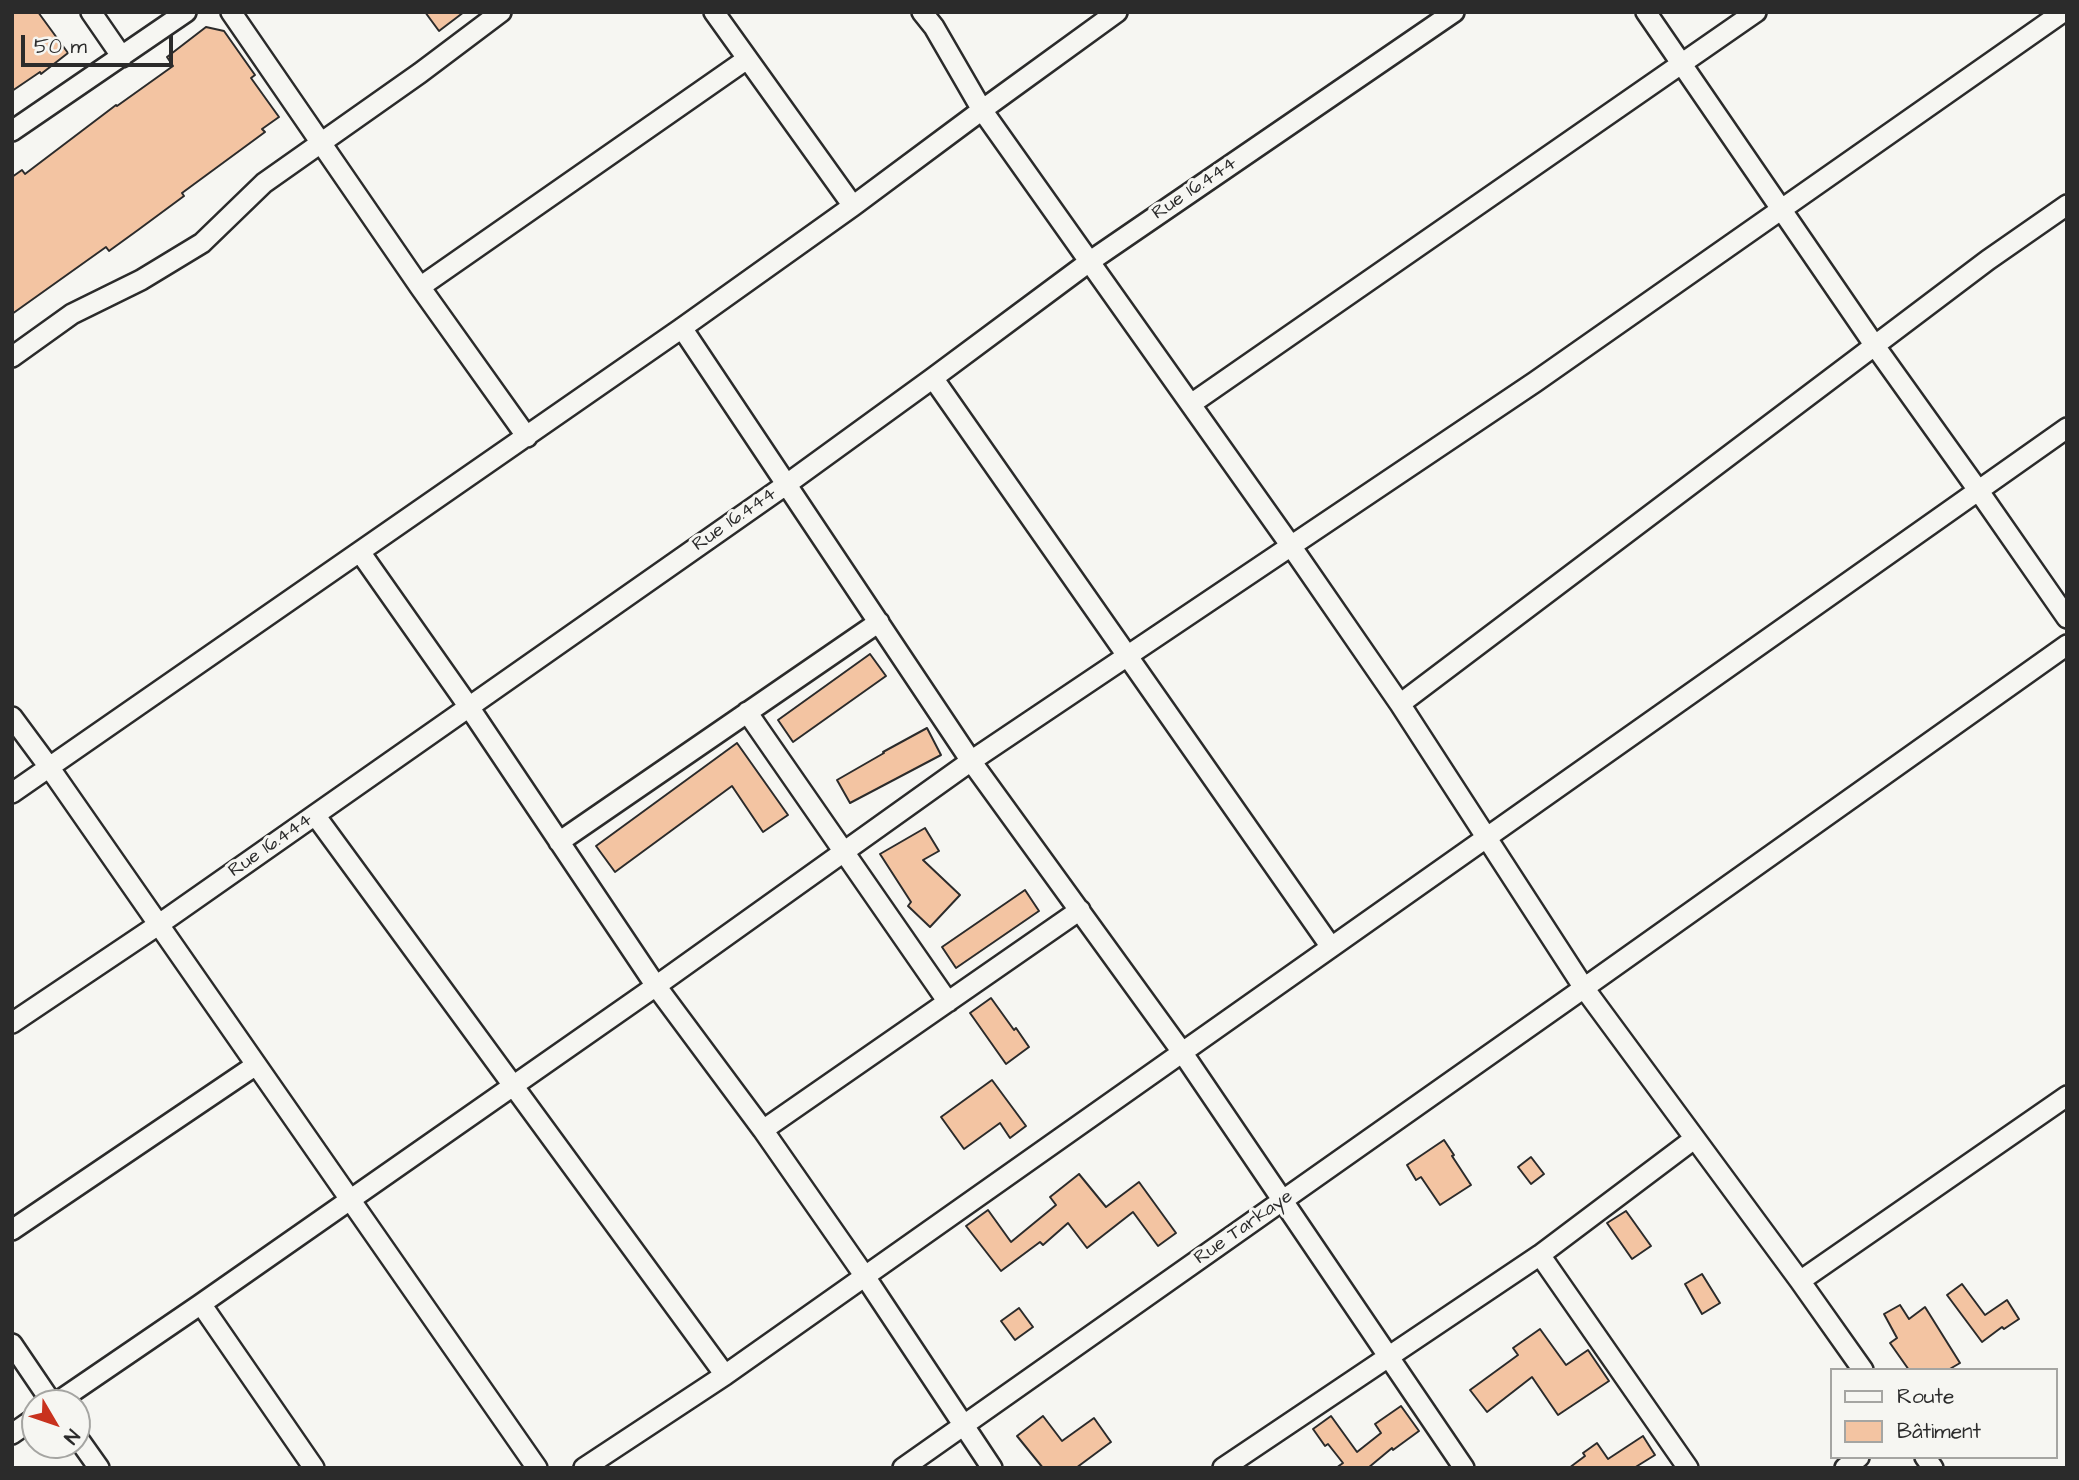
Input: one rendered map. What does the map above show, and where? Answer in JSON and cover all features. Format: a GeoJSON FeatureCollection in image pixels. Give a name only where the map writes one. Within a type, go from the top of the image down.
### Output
{"type":"FeatureCollection","features":[{"type":"Feature","properties":{"kind":"street"},"geometry":{"type":"LineString","coordinates":[[91,12],[122,57]]}},
{"type":"Feature","properties":{"kind":"street"},"geometry":{"type":"LineString","coordinates":[[12,131],[186,12]]}},
{"type":"Feature","properties":{"kind":"street"},"geometry":{"type":"LineString","coordinates":[[231,12],[527,437]]}},
{"type":"Feature","properties":{"kind":"street"},"geometry":{"type":"LineString","coordinates":[[12,356],[72,314],[141,280],[202,243],[264,183],[420,73],[500,12]]}},
{"type":"Feature","properties":{"kind":"street"},"geometry":{"type":"LineString","coordinates":[[714,12],[853,206]]}},
{"type":"Feature","properties":{"kind":"street"},"geometry":{"type":"LineString","coordinates":[[922,12],[934,27],[982,110],[1292,546],[1400,704],[1584,988],[1862,1368]]}},
{"type":"Feature","properties":{"kind":"street"},"geometry":{"type":"LineString","coordinates":[[12,793],[527,437],[853,206],[1117,12]]}},
{"type":"Feature","properties":{"kind":"street","name":"Rue 16.444"},"geometry":{"type":"LineString","coordinates":[[12,1023],[158,925],[787,484],[1089,262],[1454,12]]}},
{"type":"Feature","properties":{"kind":"street"},"geometry":{"type":"LineString","coordinates":[[1646,12],[1781,211],[2067,618]]}},
{"type":"Feature","properties":{"kind":"street"},"geometry":{"type":"LineString","coordinates":[[1191,404],[1756,12]]}},
{"type":"Feature","properties":{"kind":"street"},"geometry":{"type":"LineString","coordinates":[[75,1389],[656,986],[971,761],[1535,382],[2063,12]]}},
{"type":"Feature","properties":{"kind":"street"},"geometry":{"type":"LineString","coordinates":[[420,287],[747,59]]}},
{"type":"Feature","properties":{"kind":"street"},"geometry":{"type":"LineString","coordinates":[[1400,704],[1988,260],[2067,205]]}},
{"type":"Feature","properties":{"kind":"street"},"geometry":{"type":"LineString","coordinates":[[681,328],[971,761],[1182,1052],[1464,1468]]}},
{"type":"Feature","properties":{"kind":"street"},"geometry":{"type":"LineString","coordinates":[[933,378],[1331,947]]}},
{"type":"Feature","properties":{"kind":"street"},"geometry":{"type":"LineString","coordinates":[[584,1468],[724,1375],[2067,428]]}},
{"type":"Feature","properties":{"kind":"street"},"geometry":{"type":"LineString","coordinates":[[360,552],[469,707],[656,986],[763,1130],[864,1275],[992,1468]]}},
{"type":"Feature","properties":{"kind":"street"},"geometry":{"type":"LineString","coordinates":[[559,842],[879,622]]}},
{"type":"Feature","properties":{"kind":"street","name":"Rue Tarkaye"},"geometry":{"type":"LineString","coordinates":[[904,1468],[2067,645]]}},
{"type":"Feature","properties":{"kind":"street"},"geometry":{"type":"LineString","coordinates":[[747,712],[948,1002]]}},
{"type":"Feature","properties":{"kind":"street"},"geometry":{"type":"LineString","coordinates":[[12,718],[49,767],[537,1468]]}},
{"type":"Feature","properties":{"kind":"street"},"geometry":{"type":"LineString","coordinates":[[315,815],[724,1375]]}},
{"type":"Feature","properties":{"kind":"street"},"geometry":{"type":"LineString","coordinates":[[763,1130],[1080,910]]}},
{"type":"Feature","properties":{"kind":"street"},"geometry":{"type":"LineString","coordinates":[[12,1230],[256,1065]]}},
{"type":"Feature","properties":{"kind":"street"},"geometry":{"type":"LineString","coordinates":[[1800,1281],[2067,1096]]}},
{"type":"Feature","properties":{"kind":"street"},"geometry":{"type":"LineString","coordinates":[[1223,1468],[1540,1255],[1694,1139]]}},
{"type":"Feature","properties":{"kind":"street"},"geometry":{"type":"LineString","coordinates":[[1540,1255],[1688,1468]]}},
{"type":"Feature","properties":{"kind":"street"},"geometry":{"type":"LineString","coordinates":[[201,1304],[314,1468]]}},
{"type":"Feature","properties":{"kind":"street"},"geometry":{"type":"LineString","coordinates":[[12,1344],[44,1389]]}},
{"type":"Feature","properties":{"kind":"building"},"geometry":{"type":"Polygon","coordinates":[[[12,12],[38,12],[68,53],[41,74],[40,72],[12,91],[12,12]]]}},
{"type":"Feature","properties":{"kind":"building"},"geometry":{"type":"Polygon","coordinates":[[[425,12],[464,12],[439,31],[425,12]]]}},
{"type":"Feature","properties":{"kind":"building"},"geometry":{"type":"Polygon","coordinates":[[[206,27],[224,31],[255,75],[251,78],[279,117],[262,129],[265,132],[182,193],[184,196],[138,230],[109,251],[106,247],[12,314],[12,177],[22,170],[25,174],[173,66],[167,57],[206,27]]]}},
{"type":"Feature","properties":{"kind":"building"},"geometry":{"type":"Polygon","coordinates":[[[870,654],[886,676],[793,742],[778,720],[870,654]]]}},
{"type":"Feature","properties":{"kind":"building"},"geometry":{"type":"Polygon","coordinates":[[[927,728],[941,755],[850,803],[837,780],[927,728]]]}},
{"type":"Feature","properties":{"kind":"building"},"geometry":{"type":"Polygon","coordinates":[[[737,743],[788,815],[763,832],[732,786],[615,872],[596,846],[737,743]]]}},
{"type":"Feature","properties":{"kind":"building"},"geometry":{"type":"Polygon","coordinates":[[[925,828],[939,851],[923,860],[960,895],[930,927],[908,906],[911,902],[880,854],[925,828]]]}},
{"type":"Feature","properties":{"kind":"building"},"geometry":{"type":"Polygon","coordinates":[[[1025,890],[1039,911],[956,968],[942,947],[1025,890]]]}},
{"type":"Feature","properties":{"kind":"building"},"geometry":{"type":"Polygon","coordinates":[[[991,998],[1029,1047],[1006,1064],[970,1013],[991,998]]]}},
{"type":"Feature","properties":{"kind":"building"},"geometry":{"type":"Polygon","coordinates":[[[992,1080],[1026,1126],[1010,1138],[1000,1123],[964,1149],[941,1117],[992,1080]]]}},
{"type":"Feature","properties":{"kind":"building"},"geometry":{"type":"Polygon","coordinates":[[[1444,1140],[1471,1185],[1440,1205],[1421,1177],[1416,1180],[1407,1165],[1444,1140]]]}},
{"type":"Feature","properties":{"kind":"building"},"geometry":{"type":"Polygon","coordinates":[[[1531,1157],[1544,1174],[1531,1184],[1518,1167],[1531,1157]]]}},
{"type":"Feature","properties":{"kind":"building"},"geometry":{"type":"Polygon","coordinates":[[[1079,1174],[1106,1207],[1139,1182],[1176,1233],[1158,1246],[1133,1212],[1087,1248],[1068,1223],[1043,1245],[1040,1242],[1001,1271],[966,1226],[988,1210],[1011,1242],[1056,1205],[1050,1197],[1079,1174]]]}},
{"type":"Feature","properties":{"kind":"building"},"geometry":{"type":"Polygon","coordinates":[[[1626,1211],[1651,1246],[1632,1259],[1607,1223],[1626,1211]]]}},
{"type":"Feature","properties":{"kind":"building"},"geometry":{"type":"Polygon","coordinates":[[[1702,1274],[1720,1303],[1702,1314],[1685,1284],[1702,1274]]]}},
{"type":"Feature","properties":{"kind":"building"},"geometry":{"type":"Polygon","coordinates":[[[1962,1284],[1985,1315],[2007,1300],[2019,1319],[2004,1329],[2002,1327],[1982,1342],[1947,1295],[1962,1284]]]}},
{"type":"Feature","properties":{"kind":"building"},"geometry":{"type":"Polygon","coordinates":[[[1900,1305],[1909,1319],[1925,1307],[1960,1363],[1951,1368],[1908,1368],[1890,1343],[1897,1338],[1884,1314],[1900,1305]]]}},
{"type":"Feature","properties":{"kind":"building"},"geometry":{"type":"Polygon","coordinates":[[[1019,1308],[1033,1327],[1015,1340],[1001,1321],[1019,1308]]]}},
{"type":"Feature","properties":{"kind":"building"},"geometry":{"type":"Polygon","coordinates":[[[1540,1329],[1566,1365],[1588,1350],[1609,1381],[1558,1415],[1532,1377],[1487,1412],[1470,1390],[1518,1355],[1513,1348],[1540,1329]]]}},
{"type":"Feature","properties":{"kind":"building"},"geometry":{"type":"Polygon","coordinates":[[[1401,1406],[1419,1431],[1368,1468],[1336,1468],[1343,1463],[1328,1444],[1325,1446],[1313,1429],[1331,1416],[1357,1452],[1381,1433],[1375,1424],[1401,1406]]]}},
{"type":"Feature","properties":{"kind":"building"},"geometry":{"type":"Polygon","coordinates":[[[1043,1416],[1062,1441],[1094,1418],[1111,1442],[1076,1468],[1043,1468],[1017,1436],[1043,1416]]]}},
{"type":"Feature","properties":{"kind":"building"},"geometry":{"type":"Polygon","coordinates":[[[1643,1436],[1655,1455],[1634,1468],[1569,1468],[1597,1443],[1608,1459],[1643,1436]]]}}]}
